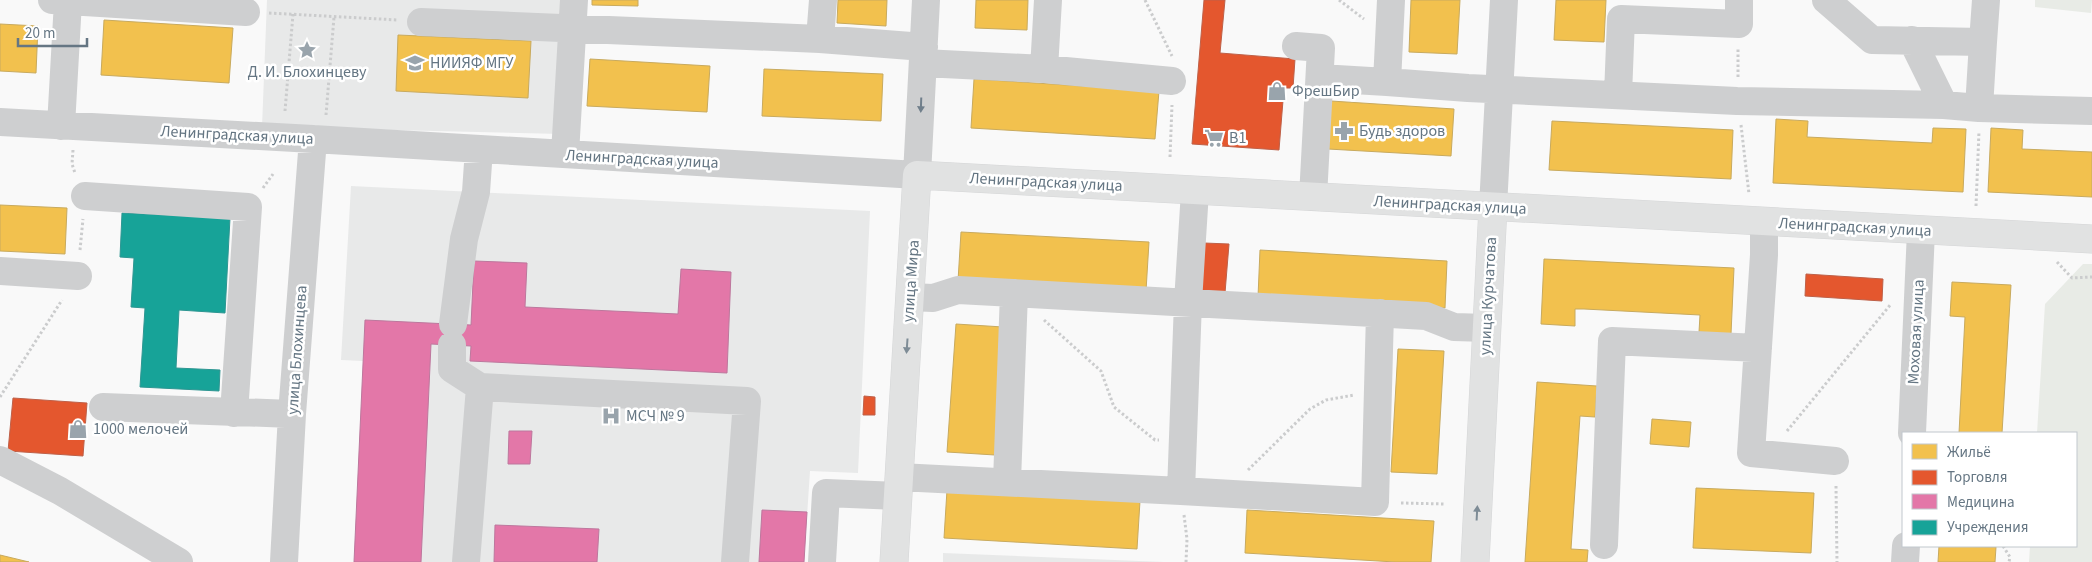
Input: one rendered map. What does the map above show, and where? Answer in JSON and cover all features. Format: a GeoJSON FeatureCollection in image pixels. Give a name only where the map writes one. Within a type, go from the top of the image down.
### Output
{"type":"FeatureCollection","features":[{"type":"Feature","properties":{"kind":"main road","name":"Ленинградская улица"},"geometry":{"type":"LineString","coordinates":[[917,175],[2092,239]]}},
{"type":"Feature","properties":{"kind":"main road","name":"улица Мира"},"geometry":{"type":"LineString","coordinates":[[894,562],[917,175]]}},
{"type":"Feature","properties":{"kind":"main road","name":"улица Курчатова"},"geometry":{"type":"LineString","coordinates":[[1475,562],[1493,207]]}},
{"type":"Feature","properties":{"kind":"street"},"geometry":{"type":"LineString","coordinates":[[68,126],[60,0],[246,12]]}},
{"type":"Feature","properties":{"kind":"street"},"geometry":{"type":"LineString","coordinates":[[565,154],[574,0]]}},
{"type":"Feature","properties":{"kind":"street"},"geometry":{"type":"LineString","coordinates":[[820,39],[822,0]]}},
{"type":"Feature","properties":{"kind":"street","name":"улица Мира"},"geometry":{"type":"LineString","coordinates":[[917,175],[926,0]]}},
{"type":"Feature","properties":{"kind":"street"},"geometry":{"type":"LineString","coordinates":[[1044,69],[1048,0]]}},
{"type":"Feature","properties":{"kind":"street"},"geometry":{"type":"LineString","coordinates":[[1387,82],[1391,0]]}},
{"type":"Feature","properties":{"kind":"street","name":"улица Курчатова"},"geometry":{"type":"LineString","coordinates":[[1493,207],[1504,0]]}},
{"type":"Feature","properties":{"kind":"street"},"geometry":{"type":"LineString","coordinates":[[1618,95],[1621,19],[1738,24],[1739,0]]}},
{"type":"Feature","properties":{"kind":"street"},"geometry":{"type":"LineString","coordinates":[[1826,0],[1872,40],[1983,42]]}},
{"type":"Feature","properties":{"kind":"street"},"geometry":{"type":"LineString","coordinates":[[1979,108],[1986,0]]}},
{"type":"Feature","properties":{"kind":"street"},"geometry":{"type":"LineString","coordinates":[[421,22],[820,39],[923,55],[1172,81]]}},
{"type":"Feature","properties":{"kind":"street"},"geometry":{"type":"LineString","coordinates":[[1912,40],[1944,105]]}},
{"type":"Feature","properties":{"kind":"street"},"geometry":{"type":"LineString","coordinates":[[1296,46],[1321,48],[1313,197]]}},
{"type":"Feature","properties":{"kind":"street"},"geometry":{"type":"LineString","coordinates":[[1320,78],[1737,101],[1944,105],[1979,108],[2092,111]]}},
{"type":"Feature","properties":{"kind":"street","name":"Ленинградская улица"},"geometry":{"type":"LineString","coordinates":[[0,122],[917,175]]}},
{"type":"Feature","properties":{"kind":"street","name":"улица Блохинцева"},"geometry":{"type":"LineString","coordinates":[[284,562],[292,414],[313,139]]}},
{"type":"Feature","properties":{"kind":"street"},"geometry":{"type":"LineString","coordinates":[[479,149],[476,192],[464,240],[452,334],[452,369],[480,387],[747,401],[735,562]]}},
{"type":"Feature","properties":{"kind":"street"},"geometry":{"type":"LineString","coordinates":[[1181,491],[1188,302],[1196,190]]}},
{"type":"Feature","properties":{"kind":"street"},"geometry":{"type":"LineString","coordinates":[[85,196],[248,207],[234,413]]}},
{"type":"Feature","properties":{"kind":"street"},"geometry":{"type":"LineString","coordinates":[[1764,222],[1751,453],[1835,461]]}},
{"type":"Feature","properties":{"kind":"street","name":"Моховая улица"},"geometry":{"type":"LineString","coordinates":[[1912,432],[1921,231]]}},
{"type":"Feature","properties":{"kind":"street"},"geometry":{"type":"LineString","coordinates":[[0,271],[78,276]]}},
{"type":"Feature","properties":{"kind":"street"},"geometry":{"type":"LineString","coordinates":[[910,297],[933,298],[958,290],[1188,302],[1426,316],[1454,327],[1487,328]]}},
{"type":"Feature","properties":{"kind":"street"},"geometry":{"type":"LineString","coordinates":[[1007,482],[1014,293]]}},
{"type":"Feature","properties":{"kind":"street"},"geometry":{"type":"LineString","coordinates":[[822,562],[817,493],[898,486],[1007,482],[1375,502],[1380,313]]}},
{"type":"Feature","properties":{"kind":"street"},"geometry":{"type":"LineString","coordinates":[[1604,545],[1612,341],[1758,348]]}},
{"type":"Feature","properties":{"kind":"street"},"geometry":{"type":"LineString","coordinates":[[466,562],[480,387]]}},
{"type":"Feature","properties":{"kind":"street"},"geometry":{"type":"LineString","coordinates":[[103,407],[292,414]]}},
{"type":"Feature","properties":{"kind":"street"},"geometry":{"type":"LineString","coordinates":[[0,460],[60,491],[179,562]]}},
{"type":"Feature","properties":{"kind":"street"},"geometry":{"type":"LineString","coordinates":[[1906,547],[1906,562]]}},
{"type":"Feature","properties":{"kind":"path"},"geometry":{"type":"LineString","coordinates":[[246,12],[421,22]]}},
{"type":"Feature","properties":{"kind":"path"},"geometry":{"type":"LineString","coordinates":[[285,111],[293,14]]}},
{"type":"Feature","properties":{"kind":"path"},"geometry":{"type":"LineString","coordinates":[[326,115],[334,17]]}},
{"type":"Feature","properties":{"kind":"path"},"geometry":{"type":"LineString","coordinates":[[1976,206],[1979,108]]}},
{"type":"Feature","properties":{"kind":"path"},"geometry":{"type":"LineString","coordinates":[[68,126],[72,164],[85,196]]}},
{"type":"Feature","properties":{"kind":"path"},"geometry":{"type":"LineString","coordinates":[[2057,262],[2072,278],[2092,277]]}},
{"type":"Feature","properties":{"kind":"path"},"geometry":{"type":"LineString","coordinates":[[1768,455],[1896,298],[1918,297]]}},
{"type":"Feature","properties":{"kind":"path"},"geometry":{"type":"LineString","coordinates":[[1043,319],[1101,371],[1114,407],[1155,440],[1182,441]]}},
{"type":"Feature","properties":{"kind":"path"},"geometry":{"type":"LineString","coordinates":[[1225,493],[1310,408],[1326,400],[1378,390]]}},
{"type":"Feature","properties":{"kind":"path"},"geometry":{"type":"LineString","coordinates":[[1835,461],[1838,562]]}},
{"type":"Feature","properties":{"kind":"path"},"geometry":{"type":"LineString","coordinates":[[1181,491],[1187,539],[1186,562]]}},
{"type":"Feature","properties":{"kind":"path"},"geometry":{"type":"LineString","coordinates":[[1375,502],[1445,504]]}},
{"type":"Feature","properties":{"kind":"path"},"geometry":{"type":"LineString","coordinates":[[2004,547],[2010,557],[2009,562]]}},
{"type":"Feature","properties":{"kind":"shaded area","name":"НИИЯФ МГУ"},"geometry":{"type":"Polygon","coordinates":[[[267,0],[569,0],[562,134],[262,127],[267,0]]]}},
{"type":"Feature","properties":{"kind":"shaded area"},"geometry":{"type":"Polygon","coordinates":[[[2035,0],[2092,0],[2091,13],[2035,7],[2035,0]]]}},
{"type":"Feature","properties":{"kind":"shaded area","name":"МСЧ № 9"},"geometry":{"type":"Polygon","coordinates":[[[351,186],[870,211],[858,473],[810,471],[804,562],[354,562],[363,361],[341,360],[351,186]]]}},
{"type":"Feature","properties":{"kind":"shaded area"},"geometry":{"type":"Polygon","coordinates":[[[2083,264],[2092,264],[2092,562],[2029,562],[2030,547],[2077,547],[2077,432],[2037,432],[2045,304],[2083,264]]]}},
{"type":"Feature","properties":{"kind":"shaded area"},"geometry":{"type":"Polygon","coordinates":[[[943,553],[1164,562],[943,562],[943,553]]]}},
{"type":"Feature","properties":{"kind":"building: Жильё"},"geometry":{"type":"Polygon","coordinates":[[[592,0],[638,0],[638,6],[592,5],[592,0]]]}},
{"type":"Feature","properties":{"kind":"building: Жильё"},"geometry":{"type":"Polygon","coordinates":[[[838,0],[887,0],[886,26],[837,23],[838,0]]]}},
{"type":"Feature","properties":{"kind":"building: Жильё"},"geometry":{"type":"Polygon","coordinates":[[[976,0],[1028,0],[1027,30],[975,28],[976,0]]]}},
{"type":"Feature","properties":{"kind":"building: Жильё"},"geometry":{"type":"Polygon","coordinates":[[[1411,0],[1460,0],[1457,54],[1409,52],[1411,0]]]}},
{"type":"Feature","properties":{"kind":"building: Жильё"},"geometry":{"type":"Polygon","coordinates":[[[1556,0],[1606,0],[1604,42],[1554,40],[1556,0]]]}},
{"type":"Feature","properties":{"kind":"building: Жильё"},"geometry":{"type":"Polygon","coordinates":[[[104,20],[233,28],[229,83],[101,75],[104,20]]]}},
{"type":"Feature","properties":{"kind":"building: Жильё"},"geometry":{"type":"Polygon","coordinates":[[[0,24],[38,26],[36,73],[0,71],[0,24]]]}},
{"type":"Feature","properties":{"kind":"building: Жильё"},"geometry":{"type":"Polygon","coordinates":[[[398,35],[531,41],[528,98],[396,91],[398,35]]]}},
{"type":"Feature","properties":{"kind":"building: Жильё"},"geometry":{"type":"Polygon","coordinates":[[[590,59],[710,66],[707,112],[587,106],[590,59]]]}},
{"type":"Feature","properties":{"kind":"building: Жильё"},"geometry":{"type":"Polygon","coordinates":[[[764,69],[883,74],[881,121],[762,116],[764,69]]]}},
{"type":"Feature","properties":{"kind":"building: Жильё"},"geometry":{"type":"Polygon","coordinates":[[[974,79],[1159,91],[1155,139],[971,128],[974,79]]]}},
{"type":"Feature","properties":{"kind":"building: Жильё"},"geometry":{"type":"Polygon","coordinates":[[[1331,101],[1454,109],[1451,156],[1328,149],[1331,101]]]}},
{"type":"Feature","properties":{"kind":"building: Жильё"},"geometry":{"type":"Polygon","coordinates":[[[1776,119],[1808,121],[1807,137],[1932,143],[1933,128],[1966,129],[1963,192],[1773,183],[1776,119]]]}},
{"type":"Feature","properties":{"kind":"building: Жильё"},"geometry":{"type":"Polygon","coordinates":[[[1552,121],[1733,130],[1731,179],[1549,170],[1552,121]]]}},
{"type":"Feature","properties":{"kind":"building: Жильё"},"geometry":{"type":"Polygon","coordinates":[[[1991,128],[2023,130],[2022,149],[2092,152],[2092,197],[1988,192],[1991,128]]]}},
{"type":"Feature","properties":{"kind":"building: Жильё"},"geometry":{"type":"Polygon","coordinates":[[[0,205],[67,208],[65,254],[0,251],[0,205]]]}},
{"type":"Feature","properties":{"kind":"building: Жильё"},"geometry":{"type":"Polygon","coordinates":[[[961,232],[1149,242],[1146,291],[958,281],[961,232]]]}},
{"type":"Feature","properties":{"kind":"building: Жильё"},"geometry":{"type":"Polygon","coordinates":[[[1260,250],[1447,261],[1445,308],[1258,297],[1260,250]]]}},
{"type":"Feature","properties":{"kind":"building: Жильё"},"geometry":{"type":"Polygon","coordinates":[[[1544,259],[1734,268],[1731,334],[1699,332],[1700,315],[1575,309],[1575,326],[1541,324],[1544,259]]]}},
{"type":"Feature","properties":{"kind":"building: Жильё"},"geometry":{"type":"Polygon","coordinates":[[[1952,282],[2011,285],[2002,432],[1959,432],[1965,317],[1950,316],[1952,282]]]}},
{"type":"Feature","properties":{"kind":"building: Жильё"},"geometry":{"type":"Polygon","coordinates":[[[956,324],[1003,327],[995,455],[947,452],[956,324]]]}},
{"type":"Feature","properties":{"kind":"building: Жильё"},"geometry":{"type":"Polygon","coordinates":[[[1398,349],[1444,351],[1437,474],[1391,472],[1398,349]]]}},
{"type":"Feature","properties":{"kind":"building: Жильё"},"geometry":{"type":"Polygon","coordinates":[[[1537,382],[1597,386],[1595,417],[1580,416],[1571,549],[1588,550],[1587,562],[1525,562],[1537,382]]]}},
{"type":"Feature","properties":{"kind":"building: Жильё"},"geometry":{"type":"Polygon","coordinates":[[[1652,419],[1691,422],[1689,447],[1650,444],[1652,419]]]}},
{"type":"Feature","properties":{"kind":"building: Жильё"},"geometry":{"type":"Polygon","coordinates":[[[1696,488],[1814,493],[1811,553],[1693,548],[1696,488]]]}},
{"type":"Feature","properties":{"kind":"building: Жильё"},"geometry":{"type":"Polygon","coordinates":[[[947,490],[1140,501],[1137,549],[944,538],[947,490]]]}},
{"type":"Feature","properties":{"kind":"building: Жильё"},"geometry":{"type":"Polygon","coordinates":[[[1247,510],[1434,521],[1431,562],[1395,562],[1245,553],[1247,510]]]}},
{"type":"Feature","properties":{"kind":"building: Жильё"},"geometry":{"type":"Polygon","coordinates":[[[1939,547],[1996,547],[1995,562],[1938,562],[1939,547]]]}},
{"type":"Feature","properties":{"kind":"building: Жильё"},"geometry":{"type":"Polygon","coordinates":[[[0,555],[29,562],[0,562],[0,555]]]}},
{"type":"Feature","properties":{"kind":"building: Торговля"},"geometry":{"type":"Polygon","coordinates":[[[1204,0],[1225,0],[1220,53],[1295,59],[1293,88],[1284,88],[1279,150],[1192,144],[1204,0]]]}},
{"type":"Feature","properties":{"kind":"building: Торговля"},"geometry":{"type":"Polygon","coordinates":[[[1204,243],[1229,244],[1225,293],[1200,291],[1204,243]]]}},
{"type":"Feature","properties":{"kind":"building: Торговля"},"geometry":{"type":"Polygon","coordinates":[[[1806,274],[1883,279],[1882,301],[1805,296],[1806,274]]]}},
{"type":"Feature","properties":{"kind":"building: Торговля"},"geometry":{"type":"Polygon","coordinates":[[[864,396],[875,397],[875,415],[863,415],[864,396]]]}},
{"type":"Feature","properties":{"kind":"building: Торговля"},"geometry":{"type":"Polygon","coordinates":[[[13,398],[87,403],[83,456],[8,451],[13,398]]]}},
{"type":"Feature","properties":{"kind":"building: Медицина"},"geometry":{"type":"Polygon","coordinates":[[[474,261],[527,263],[525,307],[678,314],[681,269],[731,272],[727,373],[470,361],[471,346],[431,344],[421,562],[354,562],[365,320],[471,325],[474,261]]]}},
{"type":"Feature","properties":{"kind":"building: Медицина"},"geometry":{"type":"Polygon","coordinates":[[[509,431],[532,431],[530,464],[508,464],[509,431]]]}},
{"type":"Feature","properties":{"kind":"building: Медицина"},"geometry":{"type":"Polygon","coordinates":[[[762,510],[807,512],[804,562],[759,562],[762,510]]]}},
{"type":"Feature","properties":{"kind":"building: Медицина"},"geometry":{"type":"Polygon","coordinates":[[[495,525],[599,529],[597,562],[494,562],[495,525]]]}},
{"type":"Feature","properties":{"kind":"building: Учреждения"},"geometry":{"type":"Polygon","coordinates":[[[122,213],[230,218],[225,313],[179,310],[176,368],[220,370],[219,391],[140,387],[145,308],[131,307],[134,258],[120,257],[122,213]]]}},
{"type":"Feature","properties":{"kind":"place","name":"Д. И. Блохинцеву"},"geometry":{"type":"Point","coordinates":[307,50]}},
{"type":"Feature","properties":{"kind":"place","name":"НИИЯФ МГУ"},"geometry":{"type":"Point","coordinates":[415,63]}},
{"type":"Feature","properties":{"kind":"place","name":"ФрешБир"},"geometry":{"type":"Point","coordinates":[1277,91]}},
{"type":"Feature","properties":{"kind":"place","name":"Будь здоров"},"geometry":{"type":"Point","coordinates":[1344,131]}},
{"type":"Feature","properties":{"kind":"place","name":"В1"},"geometry":{"type":"Point","coordinates":[1214,138]}},
{"type":"Feature","properties":{"kind":"place","name":"МСЧ № 9"},"geometry":{"type":"Point","coordinates":[611,416]}},
{"type":"Feature","properties":{"kind":"place","name":"1000 мелочей"},"geometry":{"type":"Point","coordinates":[78,429]}}]}
